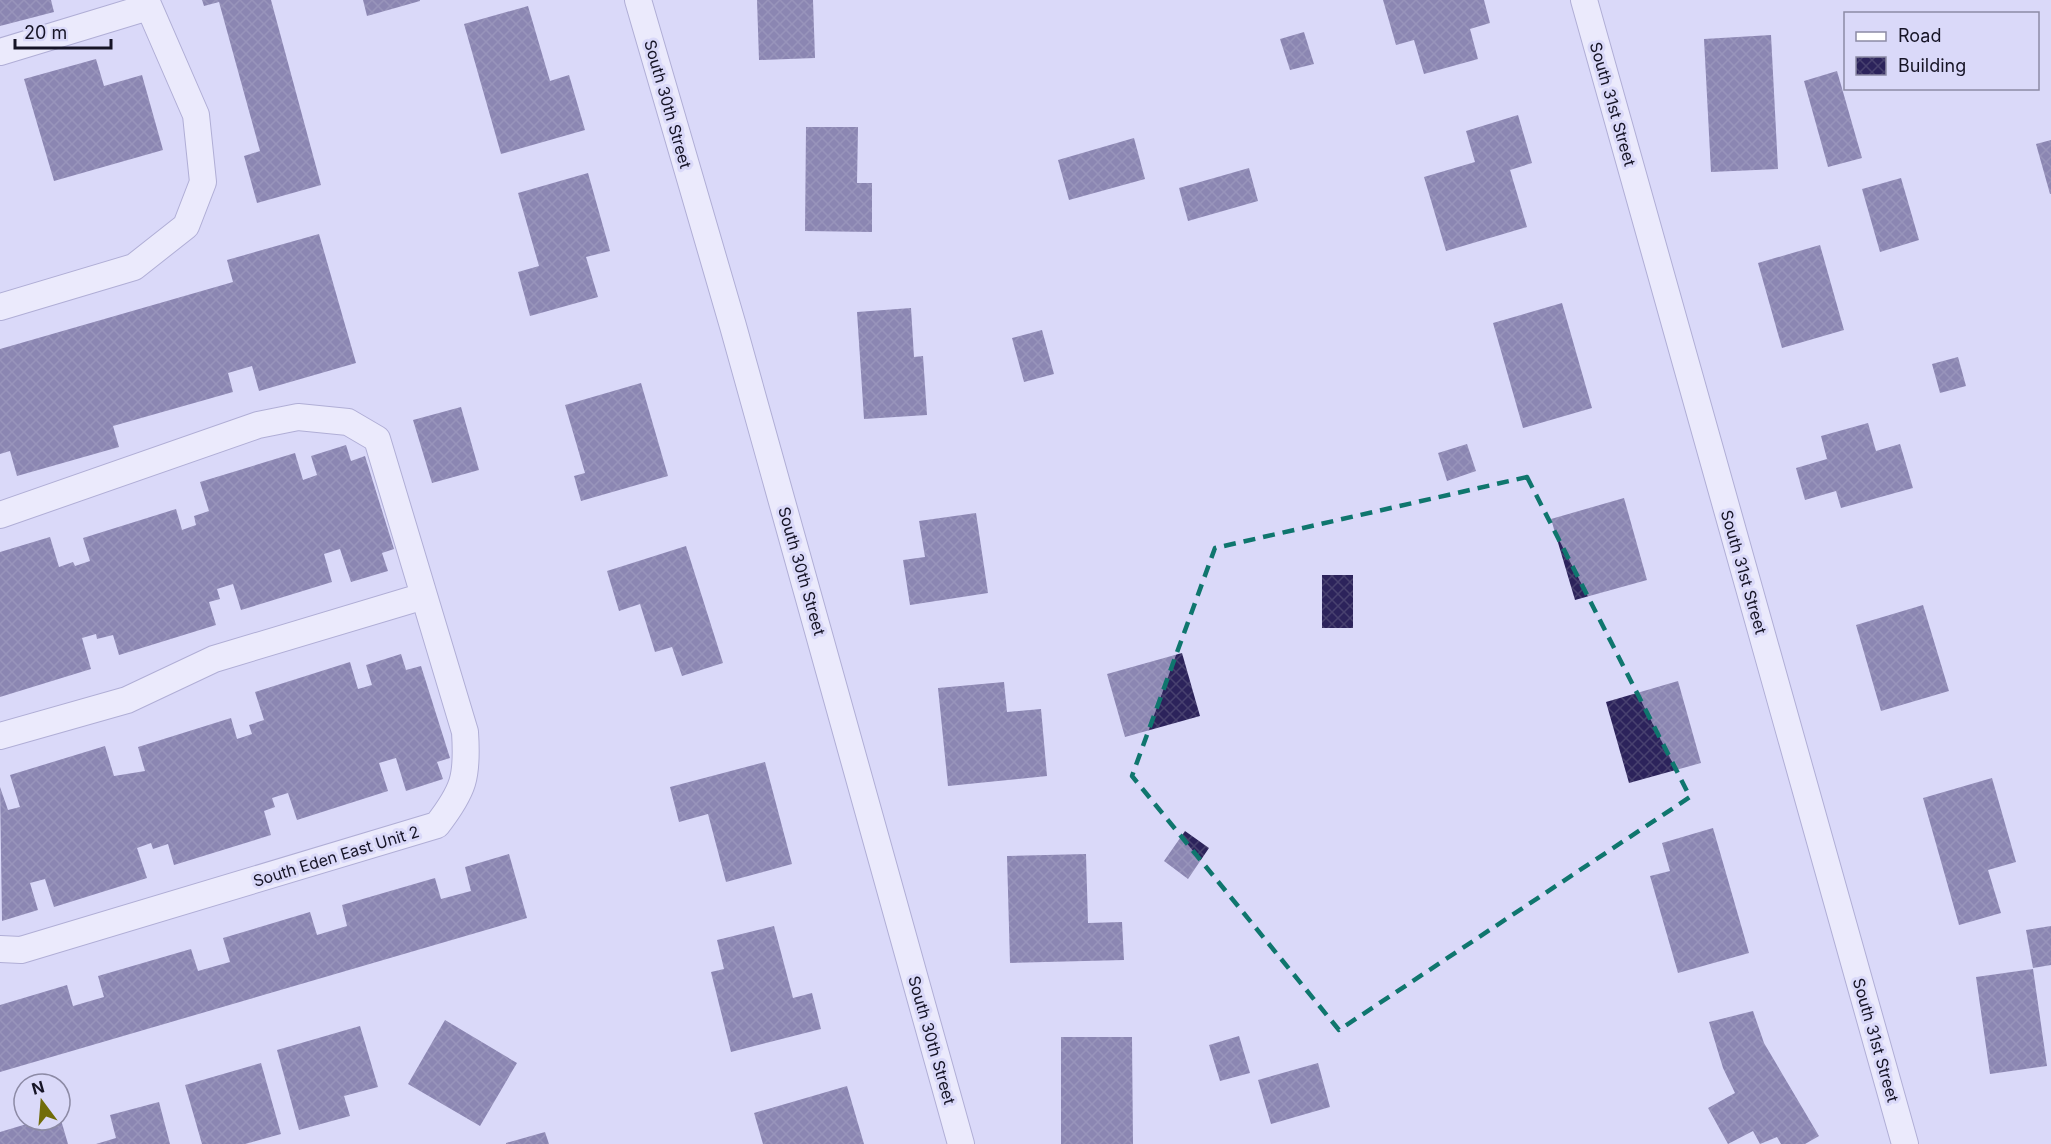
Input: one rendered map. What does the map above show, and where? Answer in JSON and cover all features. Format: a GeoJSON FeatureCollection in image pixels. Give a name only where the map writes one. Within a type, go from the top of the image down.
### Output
{"type":"FeatureCollection","features":[{"type":"Feature","properties":{"kind":"street","name":"South 30th Street"},"geometry":{"type":"LineString","coordinates":[[638,0],[733,326],[962,1144]]}},
{"type":"Feature","properties":{"kind":"street","name":"South 31st Street"},"geometry":{"type":"LineString","coordinates":[[1584,0],[1905,1144]]}},
{"type":"Feature","properties":{"kind":"street"},"geometry":{"type":"LineString","coordinates":[[0,52],[147,4],[196,115],[203,182],[186,226],[134,267],[0,307]]}},
{"type":"Feature","properties":{"kind":"street","name":"South Eden East Unit 2"},"geometry":{"type":"LineString","coordinates":[[0,515],[258,425],[298,417],[348,422],[377,439],[465,732],[467,764],[459,796],[437,825],[21,950],[0,949]]}},
{"type":"Feature","properties":{"kind":"street"},"geometry":{"type":"LineString","coordinates":[[0,736],[127,700],[213,659],[424,596]]}},
{"type":"Feature","properties":{"kind":"highlighted area"},"geometry":{"type":"Polygon","coordinates":[[[1527,477],[1690,797],[1339,1030],[1132,776],[1215,548],[1527,477]]]}},
{"type":"Feature","properties":{"kind":"building"},"geometry":{"type":"Polygon","coordinates":[[[0,0],[51,0],[54,12],[0,26],[0,0]]]}},
{"type":"Feature","properties":{"kind":"building"},"geometry":{"type":"Polygon","coordinates":[[[202,0],[271,0],[321,185],[257,203],[244,156],[260,151],[219,2],[204,6],[202,0]]]}},
{"type":"Feature","properties":{"kind":"building"},"geometry":{"type":"Polygon","coordinates":[[[363,0],[420,0],[420,1],[367,16],[363,0]]]}},
{"type":"Feature","properties":{"kind":"building"},"geometry":{"type":"Polygon","coordinates":[[[757,0],[813,0],[815,58],[759,60],[757,0]]]}},
{"type":"Feature","properties":{"kind":"building"},"geometry":{"type":"Polygon","coordinates":[[[1383,0],[1484,0],[1490,23],[1470,29],[1478,59],[1424,74],[1414,40],[1396,45],[1383,0]]]}},
{"type":"Feature","properties":{"kind":"building"},"geometry":{"type":"Polygon","coordinates":[[[528,6],[550,81],[569,75],[585,130],[501,154],[464,24],[528,6]]]}},
{"type":"Feature","properties":{"kind":"building"},"geometry":{"type":"Polygon","coordinates":[[[1304,32],[1314,64],[1290,70],[1280,39],[1304,32]]]}},
{"type":"Feature","properties":{"kind":"building"},"geometry":{"type":"Polygon","coordinates":[[[1771,35],[1778,169],[1711,172],[1704,39],[1771,35]]]}},
{"type":"Feature","properties":{"kind":"building"},"geometry":{"type":"Polygon","coordinates":[[[96,59],[104,86],[142,75],[163,150],[54,181],[24,79],[96,59]]]}},
{"type":"Feature","properties":{"kind":"building"},"geometry":{"type":"Polygon","coordinates":[[[1837,71],[1862,158],[1828,167],[1804,81],[1837,71]]]}},
{"type":"Feature","properties":{"kind":"building"},"geometry":{"type":"Polygon","coordinates":[[[1518,115],[1532,163],[1510,170],[1527,227],[1446,251],[1424,177],[1475,162],[1466,131],[1518,115]]]}},
{"type":"Feature","properties":{"kind":"building"},"geometry":{"type":"Polygon","coordinates":[[[806,127],[858,127],[857,183],[872,183],[872,232],[805,231],[806,127]]]}},
{"type":"Feature","properties":{"kind":"building"},"geometry":{"type":"Polygon","coordinates":[[[1134,138],[1145,179],[1069,200],[1058,160],[1134,138]]]}},
{"type":"Feature","properties":{"kind":"building"},"geometry":{"type":"Polygon","coordinates":[[[2051,140],[2051,194],[2050,194],[2036,144],[2051,140]]]}},
{"type":"Feature","properties":{"kind":"building"},"geometry":{"type":"Polygon","coordinates":[[[1249,168],[1258,201],[1188,221],[1179,188],[1249,168]]]}},
{"type":"Feature","properties":{"kind":"building"},"geometry":{"type":"Polygon","coordinates":[[[588,173],[610,251],[586,257],[598,297],[530,316],[518,272],[539,266],[518,193],[588,173]]]}},
{"type":"Feature","properties":{"kind":"building"},"geometry":{"type":"Polygon","coordinates":[[[1901,178],[1919,240],[1880,252],[1862,189],[1901,178]]]}},
{"type":"Feature","properties":{"kind":"building"},"geometry":{"type":"Polygon","coordinates":[[[319,234],[356,363],[259,391],[252,366],[228,373],[233,392],[113,426],[119,447],[17,476],[10,451],[0,454],[0,349],[233,282],[227,260],[319,234]]]}},
{"type":"Feature","properties":{"kind":"building"},"geometry":{"type":"Polygon","coordinates":[[[1820,245],[1844,330],[1782,348],[1758,263],[1820,245]]]}},
{"type":"Feature","properties":{"kind":"building"},"geometry":{"type":"Polygon","coordinates":[[[1562,303],[1592,408],[1523,428],[1493,323],[1562,303]]]}},
{"type":"Feature","properties":{"kind":"building"},"geometry":{"type":"Polygon","coordinates":[[[911,308],[914,357],[923,356],[927,415],[864,419],[857,312],[911,308]]]}},
{"type":"Feature","properties":{"kind":"building"},"geometry":{"type":"Polygon","coordinates":[[[1042,330],[1054,374],[1024,382],[1012,338],[1042,330]]]}},
{"type":"Feature","properties":{"kind":"building"},"geometry":{"type":"Polygon","coordinates":[[[1958,357],[1966,386],[1940,393],[1932,364],[1958,357]]]}},
{"type":"Feature","properties":{"kind":"building"},"geometry":{"type":"Polygon","coordinates":[[[641,383],[668,476],[581,501],[574,476],[585,473],[565,405],[641,383]]]}},
{"type":"Feature","properties":{"kind":"building"},"geometry":{"type":"Polygon","coordinates":[[[461,407],[479,470],[432,483],[413,420],[461,407]]]}},
{"type":"Feature","properties":{"kind":"building"},"geometry":{"type":"Polygon","coordinates":[[[1868,423],[1876,451],[1900,444],[1913,488],[1841,508],[1836,491],[1805,500],[1796,468],[1827,459],[1821,436],[1868,423]]]}},
{"type":"Feature","properties":{"kind":"building"},"geometry":{"type":"Polygon","coordinates":[[[1467,444],[1476,471],[1447,481],[1438,453],[1467,444]]]}},
{"type":"Feature","properties":{"kind":"building"},"geometry":{"type":"Polygon","coordinates":[[[346,445],[351,461],[365,456],[394,549],[382,553],[388,571],[351,582],[340,549],[324,554],[332,582],[241,610],[233,584],[217,589],[220,599],[209,602],[216,625],[119,655],[113,635],[97,639],[96,634],[82,638],[91,669],[0,697],[0,552],[50,537],[59,567],[73,562],[75,566],[90,561],[83,538],[176,509],[182,530],[196,525],[194,516],[209,511],[200,482],[295,453],[303,480],[317,475],[311,456],[346,445]]]}},
{"type":"Feature","properties":{"kind":"building"},"geometry":{"type":"Polygon","coordinates":[[[1624,498],[1647,580],[1575,600],[1551,519],[1624,498]]]}},
{"type":"Feature","properties":{"kind":"building"},"geometry":{"type":"Polygon","coordinates":[[[976,513],[988,593],[910,605],[903,560],[925,557],[919,521],[976,513]]]}},
{"type":"Feature","properties":{"kind":"building"},"geometry":{"type":"Polygon","coordinates":[[[686,546],[723,663],[682,676],[672,647],[655,652],[640,604],[619,611],[607,571],[686,546]]]}},
{"type":"Feature","properties":{"kind":"building"},"geometry":{"type":"Polygon","coordinates":[[[1322,575],[1353,575],[1353,628],[1322,628],[1322,575]]]}},
{"type":"Feature","properties":{"kind":"building"},"geometry":{"type":"Polygon","coordinates":[[[1923,605],[1949,691],[1881,711],[1856,625],[1923,605]]]}},
{"type":"Feature","properties":{"kind":"building"},"geometry":{"type":"Polygon","coordinates":[[[1182,653],[1200,716],[1125,737],[1107,674],[1182,653]]]}},
{"type":"Feature","properties":{"kind":"building"},"geometry":{"type":"Polygon","coordinates":[[[401,654],[406,670],[421,666],[450,758],[437,762],[443,779],[406,791],[396,758],[379,763],[388,791],[297,820],[288,793],[272,798],[275,807],[264,811],[271,835],[174,865],[168,844],[153,849],[151,843],[137,848],[147,878],[54,907],[45,879],[30,883],[38,910],[2,921],[0,787],[8,810],[20,807],[10,775],[105,746],[114,776],[145,771],[138,747],[231,718],[237,739],[252,734],[249,725],[264,720],[255,692],[350,662],[358,689],[372,685],[366,665],[401,654]]]}},
{"type":"Feature","properties":{"kind":"building"},"geometry":{"type":"Polygon","coordinates":[[[1678,681],[1701,763],[1629,783],[1606,702],[1678,681]]]}},
{"type":"Feature","properties":{"kind":"building"},"geometry":{"type":"Polygon","coordinates":[[[1004,682],[1007,712],[1041,709],[1047,776],[948,786],[938,688],[1004,682]]]}},
{"type":"Feature","properties":{"kind":"building"},"geometry":{"type":"Polygon","coordinates":[[[765,762],[792,864],[726,882],[708,814],[679,822],[670,787],[765,762]]]}},
{"type":"Feature","properties":{"kind":"building"},"geometry":{"type":"Polygon","coordinates":[[[1992,778],[2016,862],[1988,870],[2001,913],[1959,925],[1923,798],[1992,778]]]}},
{"type":"Feature","properties":{"kind":"building"},"geometry":{"type":"Polygon","coordinates":[[[1713,828],[1749,953],[1678,973],[1650,876],[1670,871],[1662,843],[1713,828]]]}},
{"type":"Feature","properties":{"kind":"building"},"geometry":{"type":"Polygon","coordinates":[[[1185,831],[1209,848],[1188,879],[1164,861],[1185,831]]]}},
{"type":"Feature","properties":{"kind":"building"},"geometry":{"type":"Polygon","coordinates":[[[509,854],[527,918],[0,1072],[0,1005],[67,985],[73,1006],[104,997],[98,976],[191,949],[198,971],[230,962],[223,938],[310,912],[317,935],[347,926],[342,905],[435,878],[441,899],[471,891],[465,867],[509,854]]]}},
{"type":"Feature","properties":{"kind":"building"},"geometry":{"type":"Polygon","coordinates":[[[1086,854],[1088,923],[1122,922],[1124,960],[1010,963],[1007,856],[1086,854]]]}},
{"type":"Feature","properties":{"kind":"building"},"geometry":{"type":"Polygon","coordinates":[[[774,926],[793,998],[812,993],[821,1029],[731,1052],[711,972],[724,969],[717,940],[774,926]]]}},
{"type":"Feature","properties":{"kind":"building"},"geometry":{"type":"Polygon","coordinates":[[[2051,926],[2051,965],[2033,968],[2026,930],[2051,926]]]}},
{"type":"Feature","properties":{"kind":"building"},"geometry":{"type":"Polygon","coordinates":[[[2033,969],[2047,1066],[1990,1074],[1976,977],[2033,969]]]}},
{"type":"Feature","properties":{"kind":"building"},"geometry":{"type":"Polygon","coordinates":[[[1753,1011],[1764,1043],[1819,1136],[1805,1144],[1781,1144],[1777,1137],[1760,1144],[1753,1131],[1728,1144],[1708,1108],[1735,1093],[1723,1068],[1709,1022],[1753,1011]]]}},
{"type":"Feature","properties":{"kind":"building"},"geometry":{"type":"Polygon","coordinates":[[[445,1020],[517,1063],[480,1126],[408,1084],[445,1020]]]}},
{"type":"Feature","properties":{"kind":"building"},"geometry":{"type":"Polygon","coordinates":[[[360,1026],[378,1087],[344,1096],[350,1116],[299,1130],[277,1050],[360,1026]]]}},
{"type":"Feature","properties":{"kind":"building"},"geometry":{"type":"Polygon","coordinates":[[[1239,1036],[1250,1073],[1220,1081],[1209,1045],[1239,1036]]]}},
{"type":"Feature","properties":{"kind":"building"},"geometry":{"type":"Polygon","coordinates":[[[1061,1037],[1132,1037],[1133,1144],[1061,1144],[1061,1037]]]}},
{"type":"Feature","properties":{"kind":"building"},"geometry":{"type":"Polygon","coordinates":[[[261,1063],[281,1134],[245,1144],[202,1144],[185,1085],[261,1063]]]}},
{"type":"Feature","properties":{"kind":"building"},"geometry":{"type":"Polygon","coordinates":[[[1318,1063],[1330,1107],[1271,1124],[1258,1080],[1318,1063]]]}},
{"type":"Feature","properties":{"kind":"building"},"geometry":{"type":"Polygon","coordinates":[[[847,1086],[864,1144],[763,1144],[754,1113],[847,1086]]]}},
{"type":"Feature","properties":{"kind":"building"},"geometry":{"type":"Polygon","coordinates":[[[159,1102],[170,1144],[96,1144],[116,1138],[110,1115],[159,1102]]]}},
{"type":"Feature","properties":{"kind":"building"},"geometry":{"type":"Polygon","coordinates":[[[12,1128],[12,1132],[64,1132],[68,1144],[0,1144],[0,1132],[12,1128]]]}},
{"type":"Feature","properties":{"kind":"building"},"geometry":{"type":"Polygon","coordinates":[[[545,1132],[549,1144],[506,1144],[506,1143],[545,1132]]]}}]}
